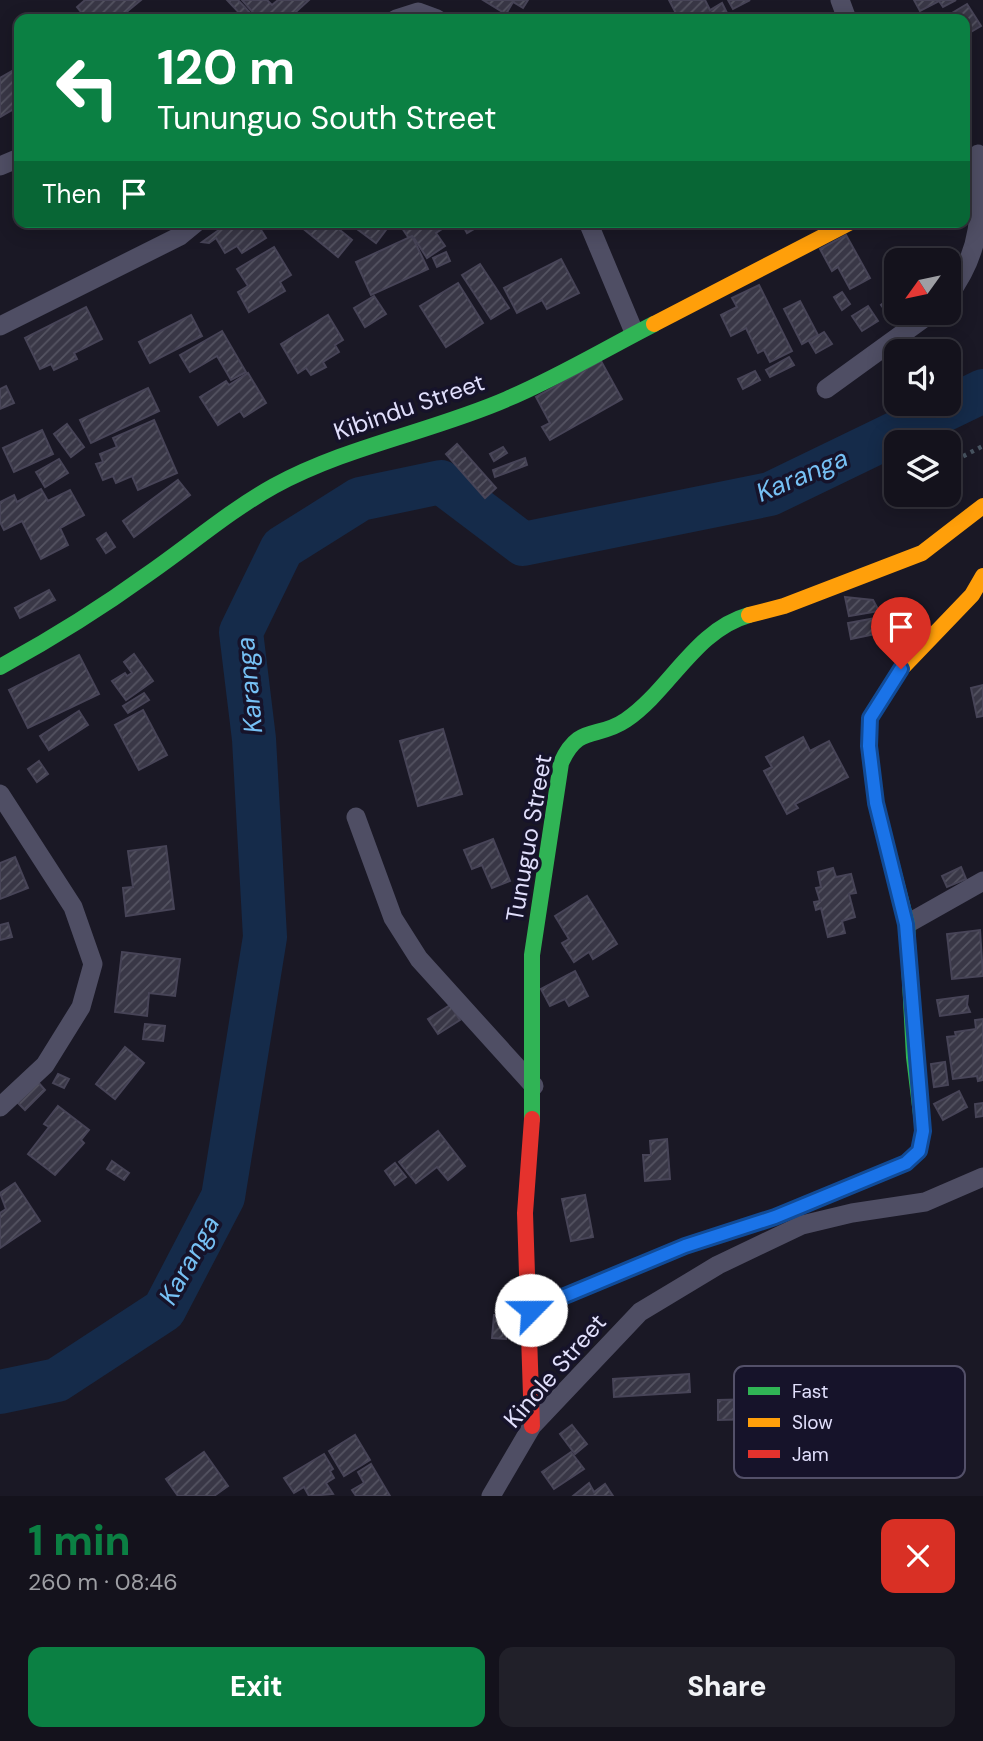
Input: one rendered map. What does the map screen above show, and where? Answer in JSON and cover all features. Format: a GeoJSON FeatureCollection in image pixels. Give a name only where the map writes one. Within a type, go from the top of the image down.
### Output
{"type":"FeatureCollection","features":[{"type":"Feature","properties":{"kind":"street"},"geometry":{"type":"LineString","coordinates":[[961,278],[976,257],[981,215],[975,156]]}},
{"type":"Feature","properties":{"kind":"street"},"geometry":{"type":"LineString","coordinates":[[0,326],[180,236],[190,228]]}},
{"type":"Feature","properties":{"kind":"street"},"geometry":{"type":"LineString","coordinates":[[591,228],[634,332]]}},
{"type":"Feature","properties":{"kind":"street","name":"Kibindu Street"},"geometry":{"type":"LineString","coordinates":[[0,667],[44,643],[149,574],[219,521],[274,486],[335,457],[508,399],[839,228]]}},
{"type":"Feature","properties":{"kind":"street"},"geometry":{"type":"LineString","coordinates":[[826,388],[913,326]]}},
{"type":"Feature","properties":{"kind":"street","name":"Tunuguo Street"},"geometry":{"type":"LineString","coordinates":[[532,1426],[531,1310],[526,1213],[534,1086],[532,955],[561,763],[569,745],[576,739],[625,721],[718,629],[736,619],[784,606],[922,553],[983,506]]}},
{"type":"Feature","properties":{"kind":"street"},"geometry":{"type":"LineString","coordinates":[[531,1310],[685,1246],[775,1217],[906,1163],[919,1151],[923,1131],[906,924],[876,803],[869,746],[870,718],[901,669],[972,595],[983,576]]}},
{"type":"Feature","properties":{"kind":"street"},"geometry":{"type":"LineString","coordinates":[[0,794],[73,907],[93,964],[81,1007],[45,1065],[0,1107]]}},
{"type":"Feature","properties":{"kind":"street"},"geometry":{"type":"LineString","coordinates":[[356,817],[393,918],[419,959],[534,1086]]}},
{"type":"Feature","properties":{"kind":"street"},"geometry":{"type":"LineString","coordinates":[[906,924],[983,881]]}},
{"type":"Feature","properties":{"kind":"street","name":"Kinole Street"},"geometry":{"type":"LineString","coordinates":[[491,1496],[532,1426],[640,1312],[718,1265],[802,1225],[852,1213],[925,1202],[983,1177]]}},
{"type":"Feature","properties":{"kind":"path"},"geometry":{"type":"LineString","coordinates":[[961,457],[983,446]]}},
{"type":"Feature","properties":{"kind":"building"},"geometry":{"type":"Polygon","coordinates":[[[85,0],[141,0],[124,14],[83,14],[77,7],[85,0]]]}},
{"type":"Feature","properties":{"kind":"building"},"geometry":{"type":"Polygon","coordinates":[[[227,0],[238,0],[251,14],[240,14],[227,0]]]}},
{"type":"Feature","properties":{"kind":"building"},"geometry":{"type":"Polygon","coordinates":[[[242,0],[267,0],[272,5],[278,0],[309,0],[294,14],[255,14],[242,0]]]}},
{"type":"Feature","properties":{"kind":"building"},"geometry":{"type":"Polygon","coordinates":[[[483,0],[528,0],[523,8],[513,2],[506,14],[483,0]]]}},
{"type":"Feature","properties":{"kind":"building"},"geometry":{"type":"Polygon","coordinates":[[[669,0],[705,0],[710,10],[722,3],[728,14],[676,14],[669,0]]]}},
{"type":"Feature","properties":{"kind":"building"},"geometry":{"type":"Polygon","coordinates":[[[728,0],[750,0],[733,9],[728,0]]]}},
{"type":"Feature","properties":{"kind":"building"},"geometry":{"type":"Polygon","coordinates":[[[914,0],[956,0],[943,7],[939,1],[920,11],[914,0]]]}},
{"type":"Feature","properties":{"kind":"building"},"geometry":{"type":"Polygon","coordinates":[[[967,4],[981,26],[970,32],[970,14],[950,14],[967,4]]]}},
{"type":"Feature","properties":{"kind":"building"},"geometry":{"type":"Polygon","coordinates":[[[14,70],[14,109],[0,117],[0,78],[14,70]]]}},
{"type":"Feature","properties":{"kind":"building"},"geometry":{"type":"Polygon","coordinates":[[[222,228],[260,228],[266,238],[242,253],[237,246],[225,253],[216,238],[209,243],[202,242],[222,228]]]}},
{"type":"Feature","properties":{"kind":"building"},"geometry":{"type":"Polygon","coordinates":[[[302,228],[337,228],[352,240],[338,257],[302,228]]]}},
{"type":"Feature","properties":{"kind":"building"},"geometry":{"type":"Polygon","coordinates":[[[356,228],[387,228],[376,243],[356,228]]]}},
{"type":"Feature","properties":{"kind":"building"},"geometry":{"type":"Polygon","coordinates":[[[402,228],[441,228],[436,233],[445,246],[427,258],[414,238],[410,240],[402,228]]]}},
{"type":"Feature","properties":{"kind":"building"},"geometry":{"type":"Polygon","coordinates":[[[846,235],[870,278],[850,289],[838,267],[832,271],[820,249],[846,235]]]}},
{"type":"Feature","properties":{"kind":"building"},"geometry":{"type":"Polygon","coordinates":[[[412,236],[428,269],[371,295],[356,262],[412,236]]]}},
{"type":"Feature","properties":{"kind":"building"},"geometry":{"type":"Polygon","coordinates":[[[274,247],[291,275],[280,282],[285,291],[249,312],[238,292],[248,286],[237,269],[274,247]]]}},
{"type":"Feature","properties":{"kind":"building"},"geometry":{"type":"Polygon","coordinates":[[[446,252],[450,261],[437,267],[433,258],[446,252]]]}},
{"type":"Feature","properties":{"kind":"building"},"geometry":{"type":"Polygon","coordinates":[[[561,259],[579,293],[547,309],[542,300],[517,313],[504,288],[561,259]]]}},
{"type":"Feature","properties":{"kind":"building"},"geometry":{"type":"Polygon","coordinates":[[[480,264],[509,308],[491,319],[462,275],[480,264]]]}},
{"type":"Feature","properties":{"kind":"building"},"geometry":{"type":"Polygon","coordinates":[[[458,283],[483,323],[446,347],[420,306],[458,283]]]}},
{"type":"Feature","properties":{"kind":"building"},"geometry":{"type":"Polygon","coordinates":[[[759,285],[792,351],[770,362],[764,350],[758,353],[746,328],[731,336],[721,315],[737,307],[732,298],[759,285]]]}},
{"type":"Feature","properties":{"kind":"building"},"geometry":{"type":"Polygon","coordinates":[[[842,292],[850,304],[842,310],[834,297],[842,292]]]}},
{"type":"Feature","properties":{"kind":"building"},"geometry":{"type":"Polygon","coordinates":[[[374,296],[386,314],[365,327],[354,308],[374,296]]]}},
{"type":"Feature","properties":{"kind":"building"},"geometry":{"type":"Polygon","coordinates":[[[800,301],[818,335],[802,344],[784,309],[800,301]]]}},
{"type":"Feature","properties":{"kind":"building"},"geometry":{"type":"Polygon","coordinates":[[[868,306],[878,321],[862,331],[852,316],[868,306]]]}},
{"type":"Feature","properties":{"kind":"building"},"geometry":{"type":"Polygon","coordinates":[[[86,307],[102,339],[74,353],[77,359],[54,370],[51,364],[40,369],[25,338],[86,307]]]}},
{"type":"Feature","properties":{"kind":"building"},"geometry":{"type":"Polygon","coordinates":[[[191,315],[202,336],[150,363],[139,342],[191,315]]]}},
{"type":"Feature","properties":{"kind":"building"},"geometry":{"type":"Polygon","coordinates":[[[328,315],[343,340],[335,345],[339,352],[323,362],[326,367],[311,375],[306,368],[298,373],[281,344],[328,315]]]}},
{"type":"Feature","properties":{"kind":"building"},"geometry":{"type":"Polygon","coordinates":[[[222,331],[246,372],[231,380],[217,356],[190,372],[180,355],[222,331]]]}},
{"type":"Feature","properties":{"kind":"building"},"geometry":{"type":"Polygon","coordinates":[[[824,332],[832,344],[816,353],[809,341],[824,332]]]}},
{"type":"Feature","properties":{"kind":"building"},"geometry":{"type":"Polygon","coordinates":[[[789,357],[794,365],[770,377],[766,370],[789,357]]]}},
{"type":"Feature","properties":{"kind":"building"},"geometry":{"type":"Polygon","coordinates":[[[601,361],[622,399],[550,440],[542,427],[550,423],[536,397],[601,361]]]}},
{"type":"Feature","properties":{"kind":"building"},"geometry":{"type":"Polygon","coordinates":[[[755,371],[760,380],[743,389],[738,379],[755,371]]]}},
{"type":"Feature","properties":{"kind":"building"},"geometry":{"type":"Polygon","coordinates":[[[248,373],[266,403],[244,417],[240,411],[218,425],[200,397],[226,381],[229,385],[248,373]]]}},
{"type":"Feature","properties":{"kind":"building"},"geometry":{"type":"Polygon","coordinates":[[[6,386],[14,403],[0,409],[0,389],[6,386]]]}},
{"type":"Feature","properties":{"kind":"building"},"geometry":{"type":"Polygon","coordinates":[[[148,388],[159,411],[91,443],[80,420],[148,388]]]}},
{"type":"Feature","properties":{"kind":"building"},"geometry":{"type":"Polygon","coordinates":[[[154,420],[177,473],[138,490],[132,476],[116,483],[113,476],[103,480],[96,464],[103,462],[100,454],[117,447],[113,438],[154,420]]]}},
{"type":"Feature","properties":{"kind":"building"},"geometry":{"type":"Polygon","coordinates":[[[67,424],[84,447],[71,457],[54,434],[67,424]]]}},
{"type":"Feature","properties":{"kind":"building"},"geometry":{"type":"Polygon","coordinates":[[[42,430],[53,454],[14,472],[3,448],[42,430]]]}},
{"type":"Feature","properties":{"kind":"building"},"geometry":{"type":"Polygon","coordinates":[[[457,444],[496,488],[485,498],[446,454],[457,444]]]}},
{"type":"Feature","properties":{"kind":"building"},"geometry":{"type":"Polygon","coordinates":[[[503,447],[507,453],[494,461],[490,454],[503,447]]]}},
{"type":"Feature","properties":{"kind":"building"},"geometry":{"type":"Polygon","coordinates":[[[525,458],[527,465],[495,477],[493,470],[525,458]]]}},
{"type":"Feature","properties":{"kind":"building"},"geometry":{"type":"Polygon","coordinates":[[[59,459],[68,473],[45,487],[36,472],[59,459]]]}},
{"type":"Feature","properties":{"kind":"building"},"geometry":{"type":"Polygon","coordinates":[[[178,480],[190,495],[134,537],[123,521],[178,480]]]}},
{"type":"Feature","properties":{"kind":"building"},"geometry":{"type":"Polygon","coordinates":[[[41,489],[48,501],[70,490],[84,515],[60,528],[68,545],[41,559],[22,521],[4,530],[0,522],[0,502],[14,495],[17,502],[41,489]]]}},
{"type":"Feature","properties":{"kind":"building"},"geometry":{"type":"Polygon","coordinates":[[[106,533],[115,547],[106,553],[97,539],[106,533]]]}},
{"type":"Feature","properties":{"kind":"building"},"geometry":{"type":"Polygon","coordinates":[[[49,590],[55,600],[20,618],[15,608],[49,590]]]}},
{"type":"Feature","properties":{"kind":"building"},"geometry":{"type":"Polygon","coordinates":[[[845,597],[873,600],[879,611],[849,616],[845,597]]]}},
{"type":"Feature","properties":{"kind":"building"},"geometry":{"type":"Polygon","coordinates":[[[876,618],[880,633],[851,639],[848,623],[876,618]]]}},
{"type":"Feature","properties":{"kind":"building"},"geometry":{"type":"Polygon","coordinates":[[[134,654],[153,681],[126,700],[112,681],[125,673],[127,676],[132,673],[124,662],[134,654]]]}},
{"type":"Feature","properties":{"kind":"building"},"geometry":{"type":"Polygon","coordinates":[[[79,655],[99,694],[28,728],[9,690],[79,655]]]}},
{"type":"Feature","properties":{"kind":"building"},"geometry":{"type":"Polygon","coordinates":[[[983,685],[983,716],[977,717],[971,688],[983,685]]]}},
{"type":"Feature","properties":{"kind":"building"},"geometry":{"type":"Polygon","coordinates":[[[144,693],[149,700],[128,713],[123,706],[144,693]]]}},
{"type":"Feature","properties":{"kind":"building"},"geometry":{"type":"Polygon","coordinates":[[[143,710],[167,755],[139,770],[115,725],[143,710]]]}},
{"type":"Feature","properties":{"kind":"building"},"geometry":{"type":"Polygon","coordinates":[[[79,711],[88,725],[49,750],[40,736],[79,711]]]}},
{"type":"Feature","properties":{"kind":"building"},"geometry":{"type":"Polygon","coordinates":[[[443,729],[462,794],[418,806],[400,741],[443,729]]]}},
{"type":"Feature","properties":{"kind":"building"},"geometry":{"type":"Polygon","coordinates":[[[803,737],[810,751],[829,741],[848,777],[795,804],[798,808],[787,814],[764,771],[772,767],[766,757],[803,737]]]}},
{"type":"Feature","properties":{"kind":"building"},"geometry":{"type":"Polygon","coordinates":[[[39,761],[48,774],[37,782],[28,769],[39,761]]]}},
{"type":"Feature","properties":{"kind":"building"},"geometry":{"type":"Polygon","coordinates":[[[493,839],[510,881],[492,888],[482,865],[472,869],[464,850],[493,839]]]}},
{"type":"Feature","properties":{"kind":"building"},"geometry":{"type":"Polygon","coordinates":[[[166,846],[174,909],[126,916],[123,888],[133,887],[128,851],[166,846]]]}},
{"type":"Feature","properties":{"kind":"building"},"geometry":{"type":"Polygon","coordinates":[[[15,857],[28,888],[0,899],[0,863],[15,857]]]}},
{"type":"Feature","properties":{"kind":"building"},"geometry":{"type":"Polygon","coordinates":[[[961,867],[966,879],[947,887],[942,876],[961,867]]]}},
{"type":"Feature","properties":{"kind":"building"},"geometry":{"type":"Polygon","coordinates":[[[833,868],[836,877],[851,874],[856,893],[849,894],[855,917],[842,921],[845,933],[828,937],[821,908],[816,910],[814,902],[820,901],[816,888],[821,887],[818,872],[833,868]]]}},
{"type":"Feature","properties":{"kind":"building"},"geometry":{"type":"Polygon","coordinates":[[[587,896],[617,944],[593,959],[589,952],[574,962],[562,943],[569,939],[555,916],[587,896]]]}},
{"type":"Feature","properties":{"kind":"building"},"geometry":{"type":"Polygon","coordinates":[[[8,923],[12,937],[0,940],[0,925],[8,923]]]}},
{"type":"Feature","properties":{"kind":"building"},"geometry":{"type":"Polygon","coordinates":[[[980,930],[983,976],[952,979],[947,934],[980,930]]]}},
{"type":"Feature","properties":{"kind":"building"},"geometry":{"type":"Polygon","coordinates":[[[122,952],[180,959],[175,996],[149,993],[147,1016],[115,1012],[122,952]]]}},
{"type":"Feature","properties":{"kind":"building"},"geometry":{"type":"Polygon","coordinates":[[[575,971],[588,996],[569,1006],[565,999],[550,1006],[541,989],[575,971]]]}},
{"type":"Feature","properties":{"kind":"building"},"geometry":{"type":"Polygon","coordinates":[[[968,996],[967,1005],[970,1012],[940,1016],[937,1000],[968,996]]]}},
{"type":"Feature","properties":{"kind":"building"},"geometry":{"type":"Polygon","coordinates":[[[450,1005],[460,1020],[438,1034],[428,1019],[450,1005]]]}},
{"type":"Feature","properties":{"kind":"building"},"geometry":{"type":"Polygon","coordinates":[[[983,1019],[983,1080],[978,1081],[977,1076],[953,1079],[947,1037],[956,1036],[955,1032],[976,1029],[975,1020],[983,1019]]]}},
{"type":"Feature","properties":{"kind":"building"},"geometry":{"type":"Polygon","coordinates":[[[145,1024],[165,1026],[163,1041],[143,1039],[145,1024]]]}},
{"type":"Feature","properties":{"kind":"building"},"geometry":{"type":"Polygon","coordinates":[[[125,1047],[144,1063],[115,1099],[96,1084],[125,1047]]]}},
{"type":"Feature","properties":{"kind":"building"},"geometry":{"type":"Polygon","coordinates":[[[945,1062],[948,1085],[934,1087],[931,1064],[945,1062]]]}},
{"type":"Feature","properties":{"kind":"building"},"geometry":{"type":"Polygon","coordinates":[[[58,1074],[69,1079],[64,1088],[53,1083],[58,1074]]]}},
{"type":"Feature","properties":{"kind":"building"},"geometry":{"type":"Polygon","coordinates":[[[37,1081],[45,1090],[25,1110],[17,1102],[37,1081]]]}},
{"type":"Feature","properties":{"kind":"building"},"geometry":{"type":"Polygon","coordinates":[[[959,1091],[967,1107],[943,1120],[934,1104],[959,1091]]]}},
{"type":"Feature","properties":{"kind":"building"},"geometry":{"type":"Polygon","coordinates":[[[983,1103],[983,1116],[976,1117],[975,1104],[983,1103]]]}},
{"type":"Feature","properties":{"kind":"building"},"geometry":{"type":"Polygon","coordinates":[[[58,1106],[89,1130],[81,1140],[84,1143],[55,1175],[28,1154],[49,1127],[44,1124],[58,1106]]]}},
{"type":"Feature","properties":{"kind":"building"},"geometry":{"type":"Polygon","coordinates":[[[438,1131],[465,1166],[448,1180],[437,1167],[416,1183],[399,1162],[438,1131]]]}},
{"type":"Feature","properties":{"kind":"building"},"geometry":{"type":"Polygon","coordinates":[[[667,1139],[670,1179],[645,1181],[643,1155],[651,1155],[650,1141],[667,1139]]]}},
{"type":"Feature","properties":{"kind":"building"},"geometry":{"type":"Polygon","coordinates":[[[112,1161],[129,1173],[124,1180],[107,1169],[112,1161]]]}},
{"type":"Feature","properties":{"kind":"building"},"geometry":{"type":"Polygon","coordinates":[[[395,1163],[406,1177],[395,1185],[385,1171],[395,1163]]]}},
{"type":"Feature","properties":{"kind":"building"},"geometry":{"type":"Polygon","coordinates":[[[15,1183],[40,1221],[0,1248],[0,1213],[6,1209],[0,1193],[15,1183]]]}},
{"type":"Feature","properties":{"kind":"building"},"geometry":{"type":"Polygon","coordinates":[[[585,1195],[593,1237],[571,1241],[562,1199],[585,1195]]]}},
{"type":"Feature","properties":{"kind":"building"},"geometry":{"type":"Polygon","coordinates":[[[494,1315],[507,1316],[506,1339],[492,1338],[494,1315]]]}},
{"type":"Feature","properties":{"kind":"building"},"geometry":{"type":"Polygon","coordinates":[[[689,1374],[690,1392],[614,1397],[613,1379],[689,1374]]]}},
{"type":"Feature","properties":{"kind":"building"},"geometry":{"type":"Polygon","coordinates":[[[718,1400],[734,1400],[734,1420],[718,1420],[718,1400]]]}},
{"type":"Feature","properties":{"kind":"building"},"geometry":{"type":"Polygon","coordinates":[[[572,1425],[587,1444],[575,1454],[560,1434],[572,1425]]]}},
{"type":"Feature","properties":{"kind":"building"},"geometry":{"type":"Polygon","coordinates":[[[355,1435],[370,1460],[344,1476],[329,1451],[355,1435]]]}},
{"type":"Feature","properties":{"kind":"building"},"geometry":{"type":"Polygon","coordinates":[[[204,1452],[228,1486],[214,1496],[178,1496],[166,1479],[204,1452]]]}},
{"type":"Feature","properties":{"kind":"building"},"geometry":{"type":"Polygon","coordinates":[[[571,1452],[584,1469],[554,1489],[542,1472],[571,1452]]]}},
{"type":"Feature","properties":{"kind":"building"},"geometry":{"type":"Polygon","coordinates":[[[324,1454],[333,1469],[330,1471],[334,1478],[326,1483],[333,1494],[309,1496],[304,1487],[294,1493],[284,1478],[324,1454]]]}},
{"type":"Feature","properties":{"kind":"building"},"geometry":{"type":"Polygon","coordinates":[[[371,1464],[390,1496],[356,1496],[352,1490],[364,1483],[358,1472],[371,1464]]]}},
{"type":"Feature","properties":{"kind":"building"},"geometry":{"type":"Polygon","coordinates":[[[589,1483],[594,1492],[605,1484],[613,1496],[573,1496],[589,1483]]]}},
{"type":"Feature","properties":{"kind":"waterway","name":"Karanga"},"geometry":{"type":"LineString","coordinates":[[0,1392],[57,1380],[164,1310],[223,1197],[265,937],[254,739],[241,632],[282,548],[360,499],[441,482],[523,544],[770,494],[983,391]]}},
{"type":"Feature","properties":{"kind":"traffic: fast"},"geometry":{"type":"LineString","coordinates":[[0,667],[112,599],[225,517],[274,486],[331,460],[478,411],[526,391],[654,324]]}},
{"type":"Feature","properties":{"kind":"traffic: fast"},"geometry":{"type":"LineString","coordinates":[[532,1119],[532,955],[561,763],[575,742],[626,720],[713,634],[749,615]]}},
{"type":"Feature","properties":{"kind":"traffic: fast"},"geometry":{"type":"LineString","coordinates":[[531,1310],[685,1246],[775,1217],[906,1163],[919,1151],[923,1131],[914,1057],[907,924],[876,804],[869,746],[870,718],[881,700]]}},
{"type":"Feature","properties":{"kind":"traffic: slow"},"geometry":{"type":"LineString","coordinates":[[654,324],[839,228]]}},
{"type":"Feature","properties":{"kind":"traffic: slow"},"geometry":{"type":"LineString","coordinates":[[749,615],[784,606],[922,553],[983,506]]}},
{"type":"Feature","properties":{"kind":"traffic: slow"},"geometry":{"type":"LineString","coordinates":[[881,700],[901,669],[972,595],[983,576]]}},
{"type":"Feature","properties":{"kind":"traffic: jam"},"geometry":{"type":"LineString","coordinates":[[532,1119],[525,1213],[532,1426]]}},
{"type":"Feature","properties":{"kind":"route"},"geometry":{"type":"LineString","coordinates":[[531,1310],[685,1246],[775,1217],[906,1163],[919,1151],[923,1131],[906,924],[876,803],[869,746],[870,718],[901,669]]}}]}
